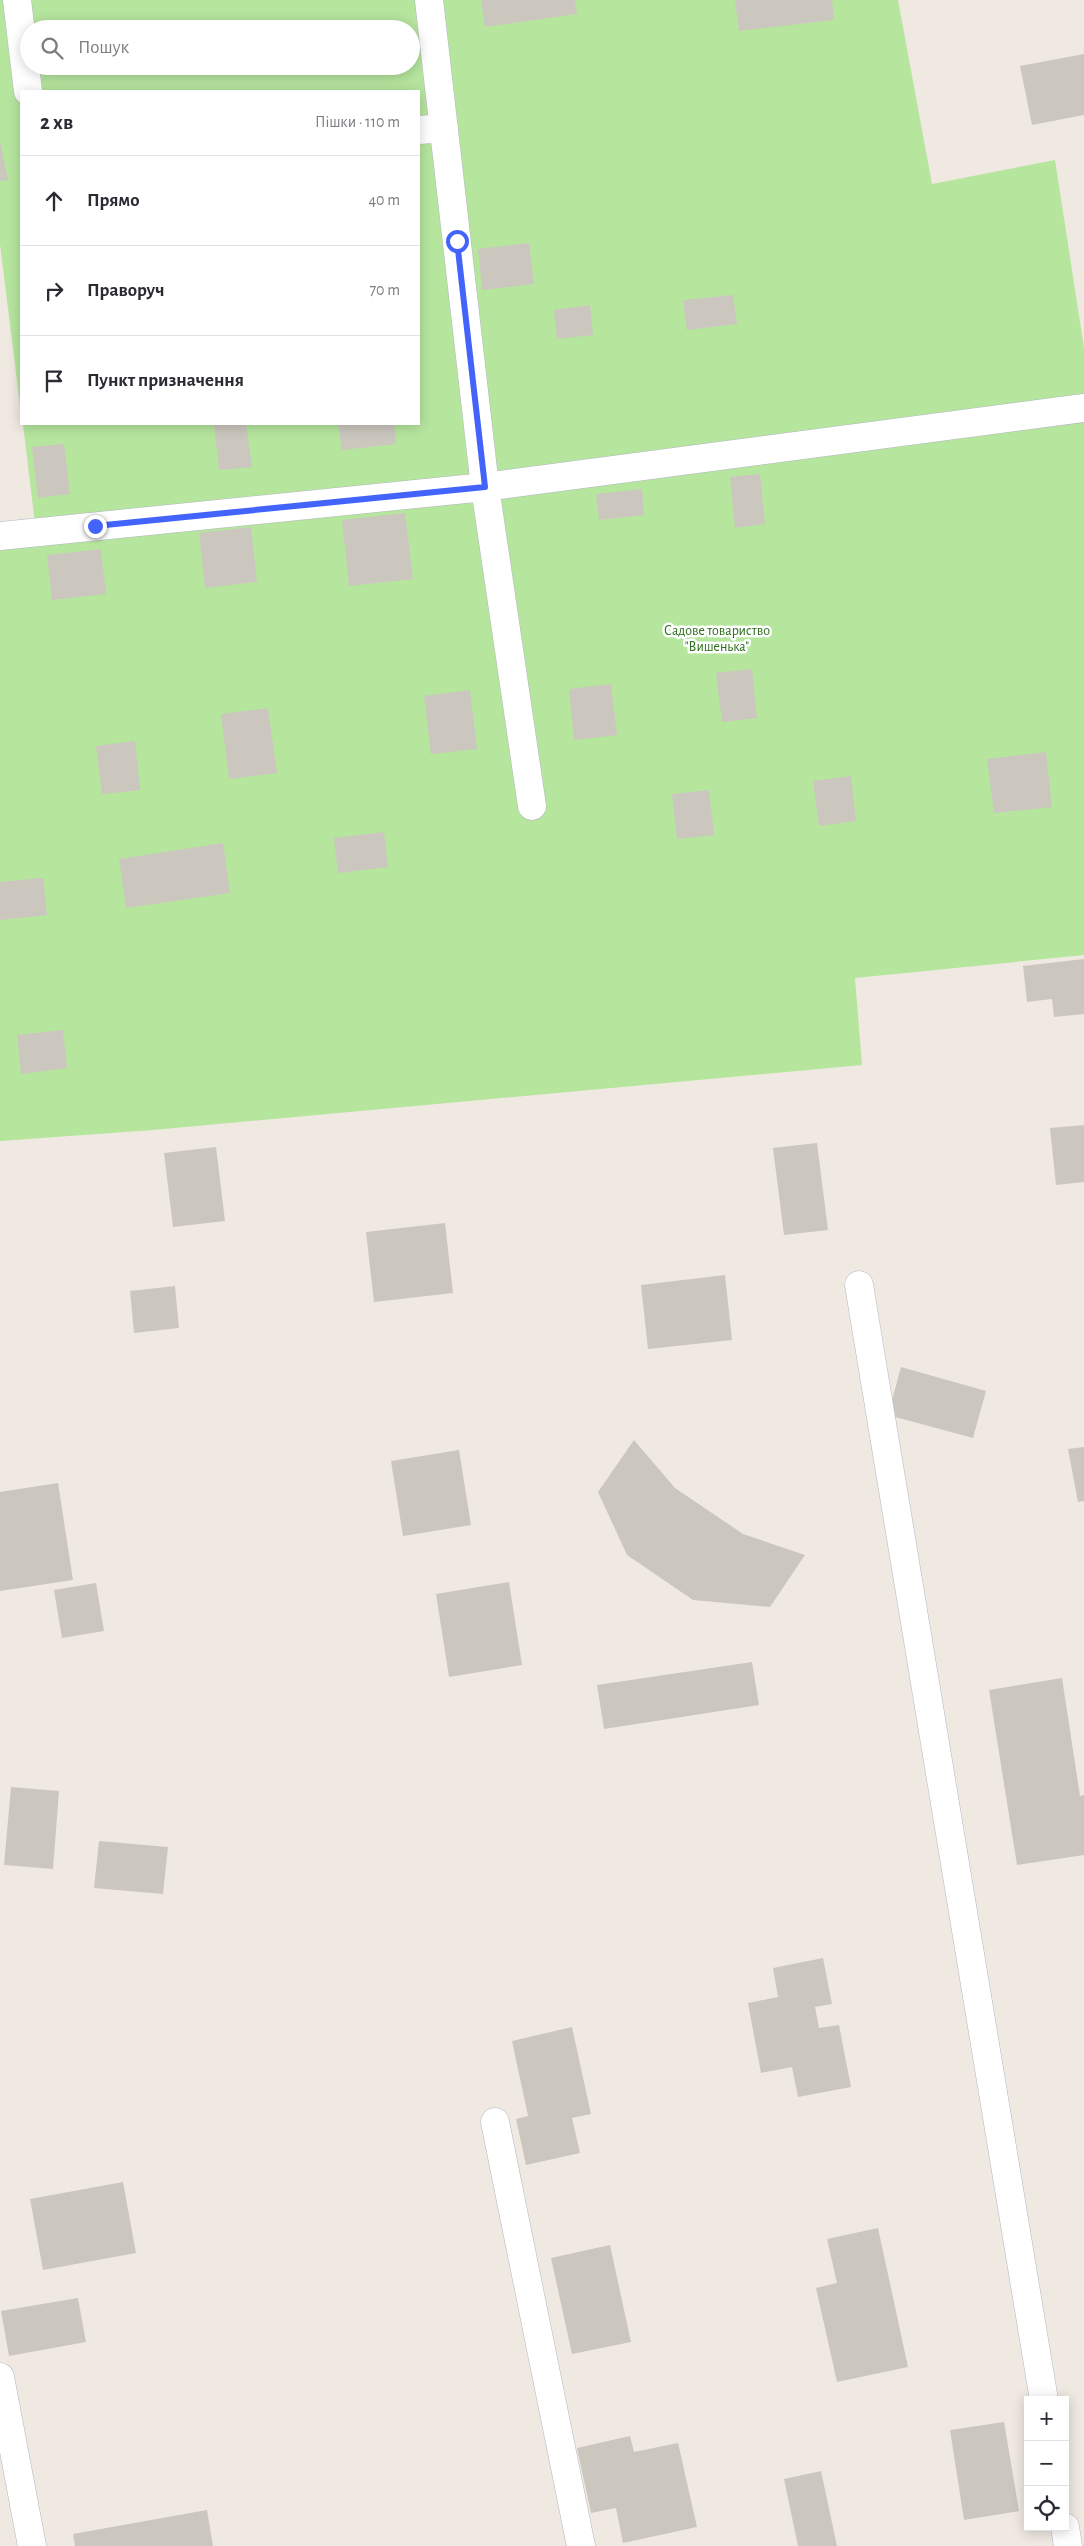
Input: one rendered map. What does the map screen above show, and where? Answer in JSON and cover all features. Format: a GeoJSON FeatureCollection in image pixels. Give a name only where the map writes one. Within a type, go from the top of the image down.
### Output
{"type":"FeatureCollection","features":[{"type":"Feature","properties":{"kind":"street"},"geometry":{"type":"LineString","coordinates":[[17,0],[20,25]]}},
{"type":"Feature","properties":{"kind":"street"},"geometry":{"type":"LineString","coordinates":[[429,0],[431,129],[532,806]]}},
{"type":"Feature","properties":{"kind":"street"},"geometry":{"type":"LineString","coordinates":[[26,75],[28,90]]}},
{"type":"Feature","properties":{"kind":"street"},"geometry":{"type":"LineString","coordinates":[[0,536],[485,487],[1084,408]]}},
{"type":"Feature","properties":{"kind":"street"},"geometry":{"type":"LineString","coordinates":[[859,1285],[1043,2396]]}},
{"type":"Feature","properties":{"kind":"street"},"geometry":{"type":"LineString","coordinates":[[495,2122],[581,2546]]}},
{"type":"Feature","properties":{"kind":"street"},"geometry":{"type":"LineString","coordinates":[[0,2377],[32,2546]]}},
{"type":"Feature","properties":{"kind":"street"},"geometry":{"type":"LineString","coordinates":[[1066,2531],[1068,2546]]}},
{"type":"Feature","properties":{"kind":"green space","name":"Садове товариство \"Вишенька\""},"geometry":{"type":"Polygon","coordinates":[[[0,0],[898,0],[932,184],[1055,160],[1084,348],[1084,955],[855,978],[862,1065],[153,1130],[0,1141],[0,536],[36,532],[23,425],[420,425],[420,90],[20,90],[20,405],[0,244],[0,0]]]}},
{"type":"Feature","properties":{"kind":"building"},"geometry":{"type":"Polygon","coordinates":[[[481,0],[575,0],[577,14],[485,27],[481,0]]]}},
{"type":"Feature","properties":{"kind":"building"},"geometry":{"type":"Polygon","coordinates":[[[735,0],[832,0],[834,20],[739,31],[735,0]]]}},
{"type":"Feature","properties":{"kind":"building"},"geometry":{"type":"Polygon","coordinates":[[[1084,54],[1084,115],[1032,125],[1020,66],[1084,54]]]}},
{"type":"Feature","properties":{"kind":"building"},"geometry":{"type":"Polygon","coordinates":[[[0,141],[8,180],[0,181],[0,141]]]}},
{"type":"Feature","properties":{"kind":"building"},"geometry":{"type":"Polygon","coordinates":[[[529,243],[534,284],[482,290],[478,249],[529,243]]]}},
{"type":"Feature","properties":{"kind":"building"},"geometry":{"type":"Polygon","coordinates":[[[733,295],[737,324],[687,330],[683,300],[733,295]]]}},
{"type":"Feature","properties":{"kind":"building"},"geometry":{"type":"Polygon","coordinates":[[[590,305],[593,335],[557,339],[554,310],[590,305]]]}},
{"type":"Feature","properties":{"kind":"building"},"geometry":{"type":"Polygon","coordinates":[[[214,425],[246,425],[252,467],[219,470],[214,425]]]}},
{"type":"Feature","properties":{"kind":"building"},"geometry":{"type":"Polygon","coordinates":[[[338,425],[394,425],[396,444],[342,450],[338,425]]]}},
{"type":"Feature","properties":{"kind":"building"},"geometry":{"type":"Polygon","coordinates":[[[64,444],[70,494],[38,498],[32,447],[64,444]]]}},
{"type":"Feature","properties":{"kind":"building"},"geometry":{"type":"Polygon","coordinates":[[[760,474],[765,524],[735,528],[730,477],[760,474]]]}},
{"type":"Feature","properties":{"kind":"building"},"geometry":{"type":"Polygon","coordinates":[[[642,489],[644,515],[599,520],[596,494],[642,489]]]}},
{"type":"Feature","properties":{"kind":"building"},"geometry":{"type":"Polygon","coordinates":[[[405,513],[413,579],[349,586],[342,520],[405,513]]]}},
{"type":"Feature","properties":{"kind":"building"},"geometry":{"type":"Polygon","coordinates":[[[251,527],[257,582],[205,588],[199,533],[251,527]]]}},
{"type":"Feature","properties":{"kind":"building"},"geometry":{"type":"Polygon","coordinates":[[[101,549],[106,594],[52,600],[47,555],[101,549]]]}},
{"type":"Feature","properties":{"kind":"building"},"geometry":{"type":"Polygon","coordinates":[[[752,669],[757,718],[722,722],[716,673],[752,669]]]}},
{"type":"Feature","properties":{"kind":"building"},"geometry":{"type":"Polygon","coordinates":[[[611,684],[617,735],[574,740],[569,689],[611,684]]]}},
{"type":"Feature","properties":{"kind":"building"},"geometry":{"type":"Polygon","coordinates":[[[470,690],[477,749],[431,754],[424,696],[470,690]]]}},
{"type":"Feature","properties":{"kind":"building"},"geometry":{"type":"Polygon","coordinates":[[[268,708],[277,773],[229,779],[221,714],[268,708]]]}},
{"type":"Feature","properties":{"kind":"building"},"geometry":{"type":"Polygon","coordinates":[[[135,741],[140,790],[102,794],[96,746],[135,741]]]}},
{"type":"Feature","properties":{"kind":"building"},"geometry":{"type":"Polygon","coordinates":[[[1046,752],[1052,807],[994,813],[987,759],[1046,752]]]}},
{"type":"Feature","properties":{"kind":"building"},"geometry":{"type":"Polygon","coordinates":[[[851,776],[856,821],[819,826],[813,781],[851,776]]]}},
{"type":"Feature","properties":{"kind":"building"},"geometry":{"type":"Polygon","coordinates":[[[709,790],[714,835],[677,839],[672,794],[709,790]]]}},
{"type":"Feature","properties":{"kind":"building"},"geometry":{"type":"Polygon","coordinates":[[[384,832],[388,867],[338,873],[334,838],[384,832]]]}},
{"type":"Feature","properties":{"kind":"building"},"geometry":{"type":"Polygon","coordinates":[[[223,843],[230,893],[126,908],[119,859],[223,843]]]}},
{"type":"Feature","properties":{"kind":"building"},"geometry":{"type":"Polygon","coordinates":[[[43,878],[47,915],[0,920],[0,882],[43,878]]]}},
{"type":"Feature","properties":{"kind":"building"},"geometry":{"type":"Polygon","coordinates":[[[1084,959],[1084,1014],[1054,1017],[1052,999],[1027,1002],[1023,966],[1084,959]]]}},
{"type":"Feature","properties":{"kind":"building"},"geometry":{"type":"Polygon","coordinates":[[[63,1030],[67,1068],[21,1074],[17,1035],[63,1030]]]}},
{"type":"Feature","properties":{"kind":"building"},"geometry":{"type":"Polygon","coordinates":[[[1084,1125],[1084,1182],[1056,1185],[1050,1128],[1084,1125]]]}},
{"type":"Feature","properties":{"kind":"building"},"geometry":{"type":"Polygon","coordinates":[[[817,1143],[828,1230],[784,1235],[773,1148],[817,1143]]]}},
{"type":"Feature","properties":{"kind":"building"},"geometry":{"type":"Polygon","coordinates":[[[216,1147],[225,1221],[173,1227],[164,1153],[216,1147]]]}},
{"type":"Feature","properties":{"kind":"building"},"geometry":{"type":"Polygon","coordinates":[[[445,1223],[453,1293],[374,1302],[366,1232],[445,1223]]]}},
{"type":"Feature","properties":{"kind":"building"},"geometry":{"type":"Polygon","coordinates":[[[725,1275],[732,1340],[648,1349],[641,1285],[725,1275]]]}},
{"type":"Feature","properties":{"kind":"building"},"geometry":{"type":"Polygon","coordinates":[[[175,1286],[179,1328],[134,1333],[130,1291],[175,1286]]]}},
{"type":"Feature","properties":{"kind":"building"},"geometry":{"type":"Polygon","coordinates":[[[901,1367],[986,1391],[973,1438],[888,1415],[901,1367]]]}},
{"type":"Feature","properties":{"kind":"building"},"geometry":{"type":"Polygon","coordinates":[[[634,1440],[675,1488],[743,1534],[805,1555],[770,1607],[693,1600],[627,1555],[598,1492],[634,1440]]]}},
{"type":"Feature","properties":{"kind":"building"},"geometry":{"type":"Polygon","coordinates":[[[1084,1447],[1084,1501],[1078,1502],[1068,1449],[1084,1447]]]}},
{"type":"Feature","properties":{"kind":"building"},"geometry":{"type":"Polygon","coordinates":[[[459,1450],[471,1525],[403,1536],[391,1461],[459,1450]]]}},
{"type":"Feature","properties":{"kind":"building"},"geometry":{"type":"Polygon","coordinates":[[[58,1483],[73,1580],[0,1591],[0,1492],[58,1483]]]}},
{"type":"Feature","properties":{"kind":"building"},"geometry":{"type":"Polygon","coordinates":[[[509,1582],[522,1665],[449,1677],[436,1594],[509,1582]]]}},
{"type":"Feature","properties":{"kind":"building"},"geometry":{"type":"Polygon","coordinates":[[[96,1583],[104,1631],[62,1638],[54,1590],[96,1583]]]}},
{"type":"Feature","properties":{"kind":"building"},"geometry":{"type":"Polygon","coordinates":[[[752,1662],[759,1705],[604,1729],[597,1685],[752,1662]]]}},
{"type":"Feature","properties":{"kind":"building"},"geometry":{"type":"Polygon","coordinates":[[[1062,1678],[1080,1796],[1084,1795],[1084,1855],[1017,1865],[989,1690],[1062,1678]]]}},
{"type":"Feature","properties":{"kind":"building"},"geometry":{"type":"Polygon","coordinates":[[[11,1787],[59,1791],[53,1869],[4,1865],[11,1787]]]}},
{"type":"Feature","properties":{"kind":"building"},"geometry":{"type":"Polygon","coordinates":[[[99,1841],[168,1847],[163,1894],[94,1888],[99,1841]]]}},
{"type":"Feature","properties":{"kind":"building"},"geometry":{"type":"Polygon","coordinates":[[[823,1958],[832,2004],[815,2007],[819,2028],[839,2025],[851,2087],[798,2097],[792,2067],[761,2073],[748,2003],[778,1997],[773,1968],[823,1958]]]}},
{"type":"Feature","properties":{"kind":"building"},"geometry":{"type":"Polygon","coordinates":[[[572,2027],[591,2114],[572,2118],[580,2153],[526,2165],[516,2119],[528,2116],[512,2041],[572,2027]]]}},
{"type":"Feature","properties":{"kind":"building"},"geometry":{"type":"Polygon","coordinates":[[[123,2182],[136,2253],[43,2270],[30,2199],[123,2182]]]}},
{"type":"Feature","properties":{"kind":"building"},"geometry":{"type":"Polygon","coordinates":[[[878,2228],[908,2367],[837,2382],[816,2288],[837,2283],[827,2239],[878,2228]]]}},
{"type":"Feature","properties":{"kind":"building"},"geometry":{"type":"Polygon","coordinates":[[[610,2245],[631,2342],[572,2354],[551,2258],[610,2245]]]}},
{"type":"Feature","properties":{"kind":"building"},"geometry":{"type":"Polygon","coordinates":[[[78,2298],[86,2342],[9,2356],[1,2311],[78,2298]]]}},
{"type":"Feature","properties":{"kind":"building"},"geometry":{"type":"Polygon","coordinates":[[[1004,2422],[1019,2511],[964,2520],[950,2430],[1004,2422]]]}},
{"type":"Feature","properties":{"kind":"building"},"geometry":{"type":"Polygon","coordinates":[[[630,2436],[634,2452],[678,2443],[697,2527],[623,2543],[616,2508],[591,2513],[577,2448],[630,2436]]]}},
{"type":"Feature","properties":{"kind":"building"},"geometry":{"type":"Polygon","coordinates":[[[821,2471],[837,2546],[798,2546],[784,2479],[821,2471]]]}},
{"type":"Feature","properties":{"kind":"building"},"geometry":{"type":"Polygon","coordinates":[[[207,2510],[213,2546],[75,2546],[73,2534],[207,2510]]]}},
{"type":"Feature","properties":{"kind":"route"},"geometry":{"type":"LineString","coordinates":[[95,526],[485,487],[457,241]]}}]}
